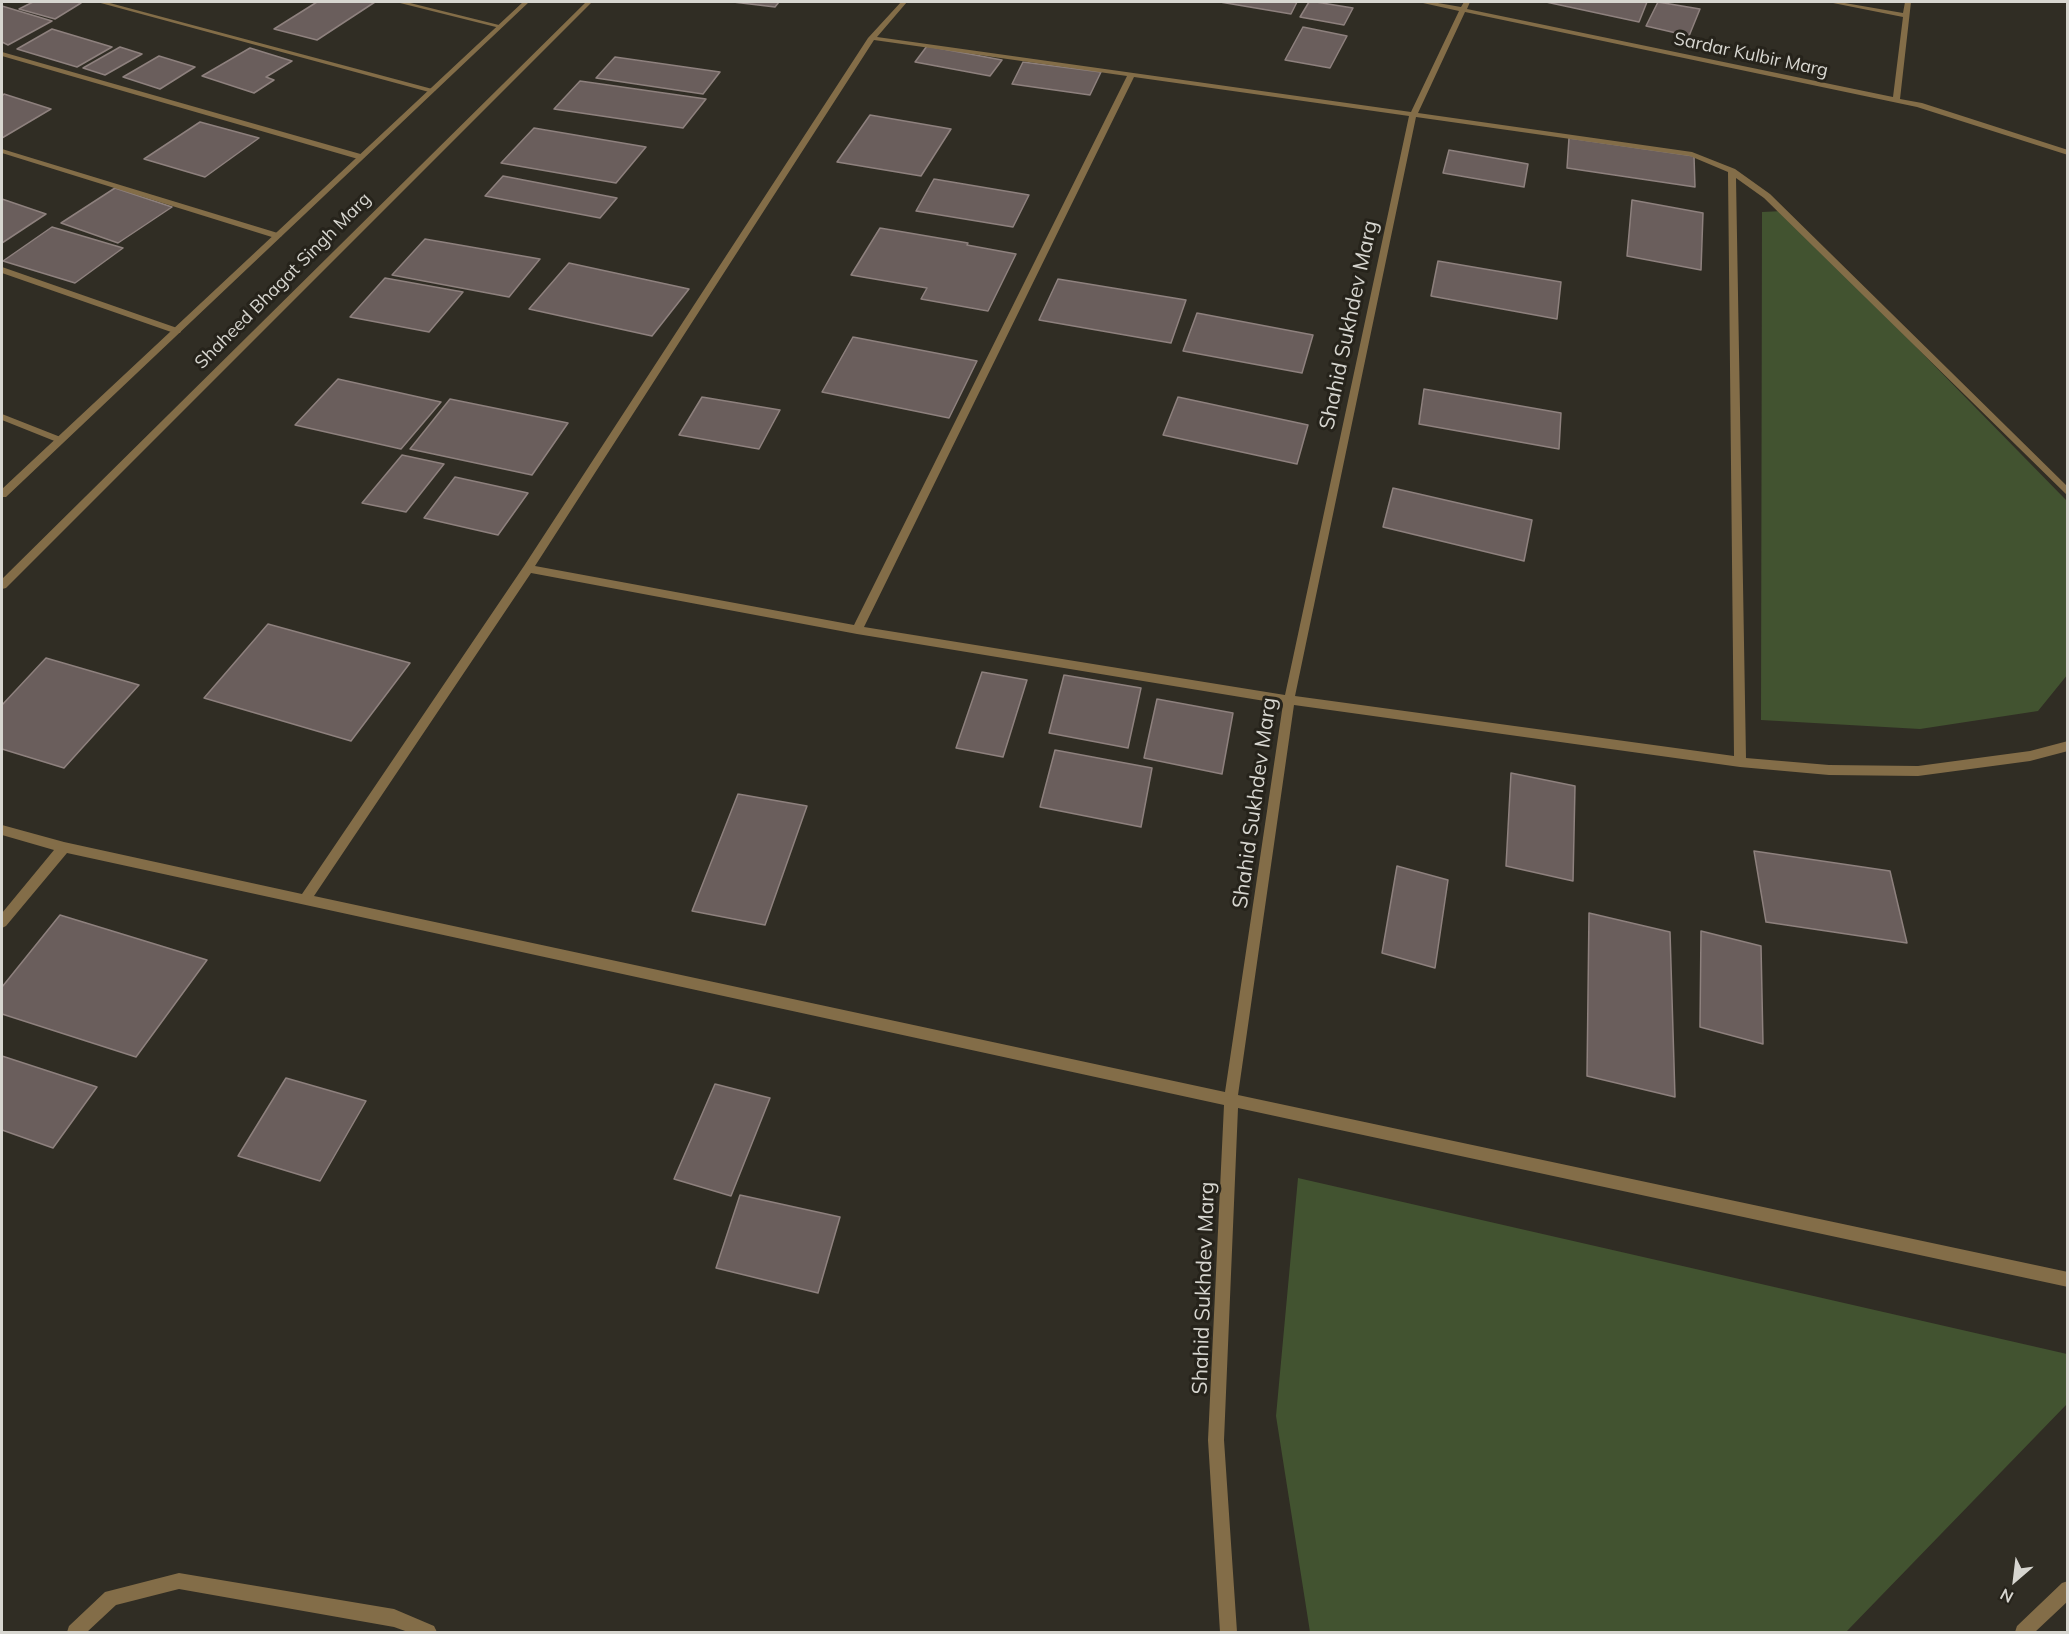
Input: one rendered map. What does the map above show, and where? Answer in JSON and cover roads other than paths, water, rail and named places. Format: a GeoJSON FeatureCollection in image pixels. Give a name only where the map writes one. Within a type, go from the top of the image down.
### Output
{"type":"FeatureCollection","features":[{"type":"Feature","properties":{"kind":"street"},"geometry":{"type":"LineString","coordinates":[[100,2],[432,90]]}},
{"type":"Feature","properties":{"kind":"street"},"geometry":{"type":"LineString","coordinates":[[399,2],[501,26]]}},
{"type":"Feature","properties":{"kind":"street","name":"Shaheed Bhagat Singh Marg"},"geometry":{"type":"LineString","coordinates":[[2,494],[526,2]]}},
{"type":"Feature","properties":{"kind":"street","name":"Shaheed Bhagat Singh Marg"},"geometry":{"type":"LineString","coordinates":[[2,585],[589,2]]}},
{"type":"Feature","properties":{"kind":"street"},"geometry":{"type":"LineString","coordinates":[[305,900],[528,569],[872,38],[904,2]]}},
{"type":"Feature","properties":{"kind":"street","name":"Sardar Kulbir Marg"},"geometry":{"type":"LineString","coordinates":[[1425,2],[1465,5],[1896,100],[2067,153]]}},
{"type":"Feature","properties":{"kind":"street"},"geometry":{"type":"LineString","coordinates":[[1831,2],[1906,16]]}},
{"type":"Feature","properties":{"kind":"street"},"geometry":{"type":"LineString","coordinates":[[1896,100],[1908,2]]}},
{"type":"Feature","properties":{"kind":"street","name":"Shahid Sukhdev Marg"},"geometry":{"type":"LineString","coordinates":[[1228,1632],[1216,1440],[1231,1098],[1289,700],[1413,115],[1465,5]]}},
{"type":"Feature","properties":{"kind":"street"},"geometry":{"type":"LineString","coordinates":[[872,38],[1692,154],[1732,171],[1767,196],[2067,493]]}},
{"type":"Feature","properties":{"kind":"street"},"geometry":{"type":"LineString","coordinates":[[2,54],[361,157]]}},
{"type":"Feature","properties":{"kind":"street"},"geometry":{"type":"LineString","coordinates":[[857,630],[1131,76]]}},
{"type":"Feature","properties":{"kind":"street"},"geometry":{"type":"LineString","coordinates":[[2,151],[278,236]]}},
{"type":"Feature","properties":{"kind":"street"},"geometry":{"type":"LineString","coordinates":[[1732,171],[1740,762]]}},
{"type":"Feature","properties":{"kind":"street"},"geometry":{"type":"LineString","coordinates":[[2,270],[177,331]]}},
{"type":"Feature","properties":{"kind":"street"},"geometry":{"type":"LineString","coordinates":[[2,417],[60,440]]}},
{"type":"Feature","properties":{"kind":"street"},"geometry":{"type":"LineString","coordinates":[[528,569],[857,630],[1289,700],[1740,762],[1829,770],[1918,771],[2030,756],[2067,746]]}},
{"type":"Feature","properties":{"kind":"street"},"geometry":{"type":"LineString","coordinates":[[2,830],[64,847],[305,900],[2067,1280]]}},
{"type":"Feature","properties":{"kind":"street"},"geometry":{"type":"LineString","coordinates":[[2,922],[64,847]]}},
{"type":"Feature","properties":{"kind":"street"},"geometry":{"type":"LineString","coordinates":[[75,1632],[111,1598],[179,1581],[394,1618],[428,1632]]}},
{"type":"Feature","properties":{"kind":"street"},"geometry":{"type":"LineString","coordinates":[[2023,1632],[2067,1589]]}}]}
